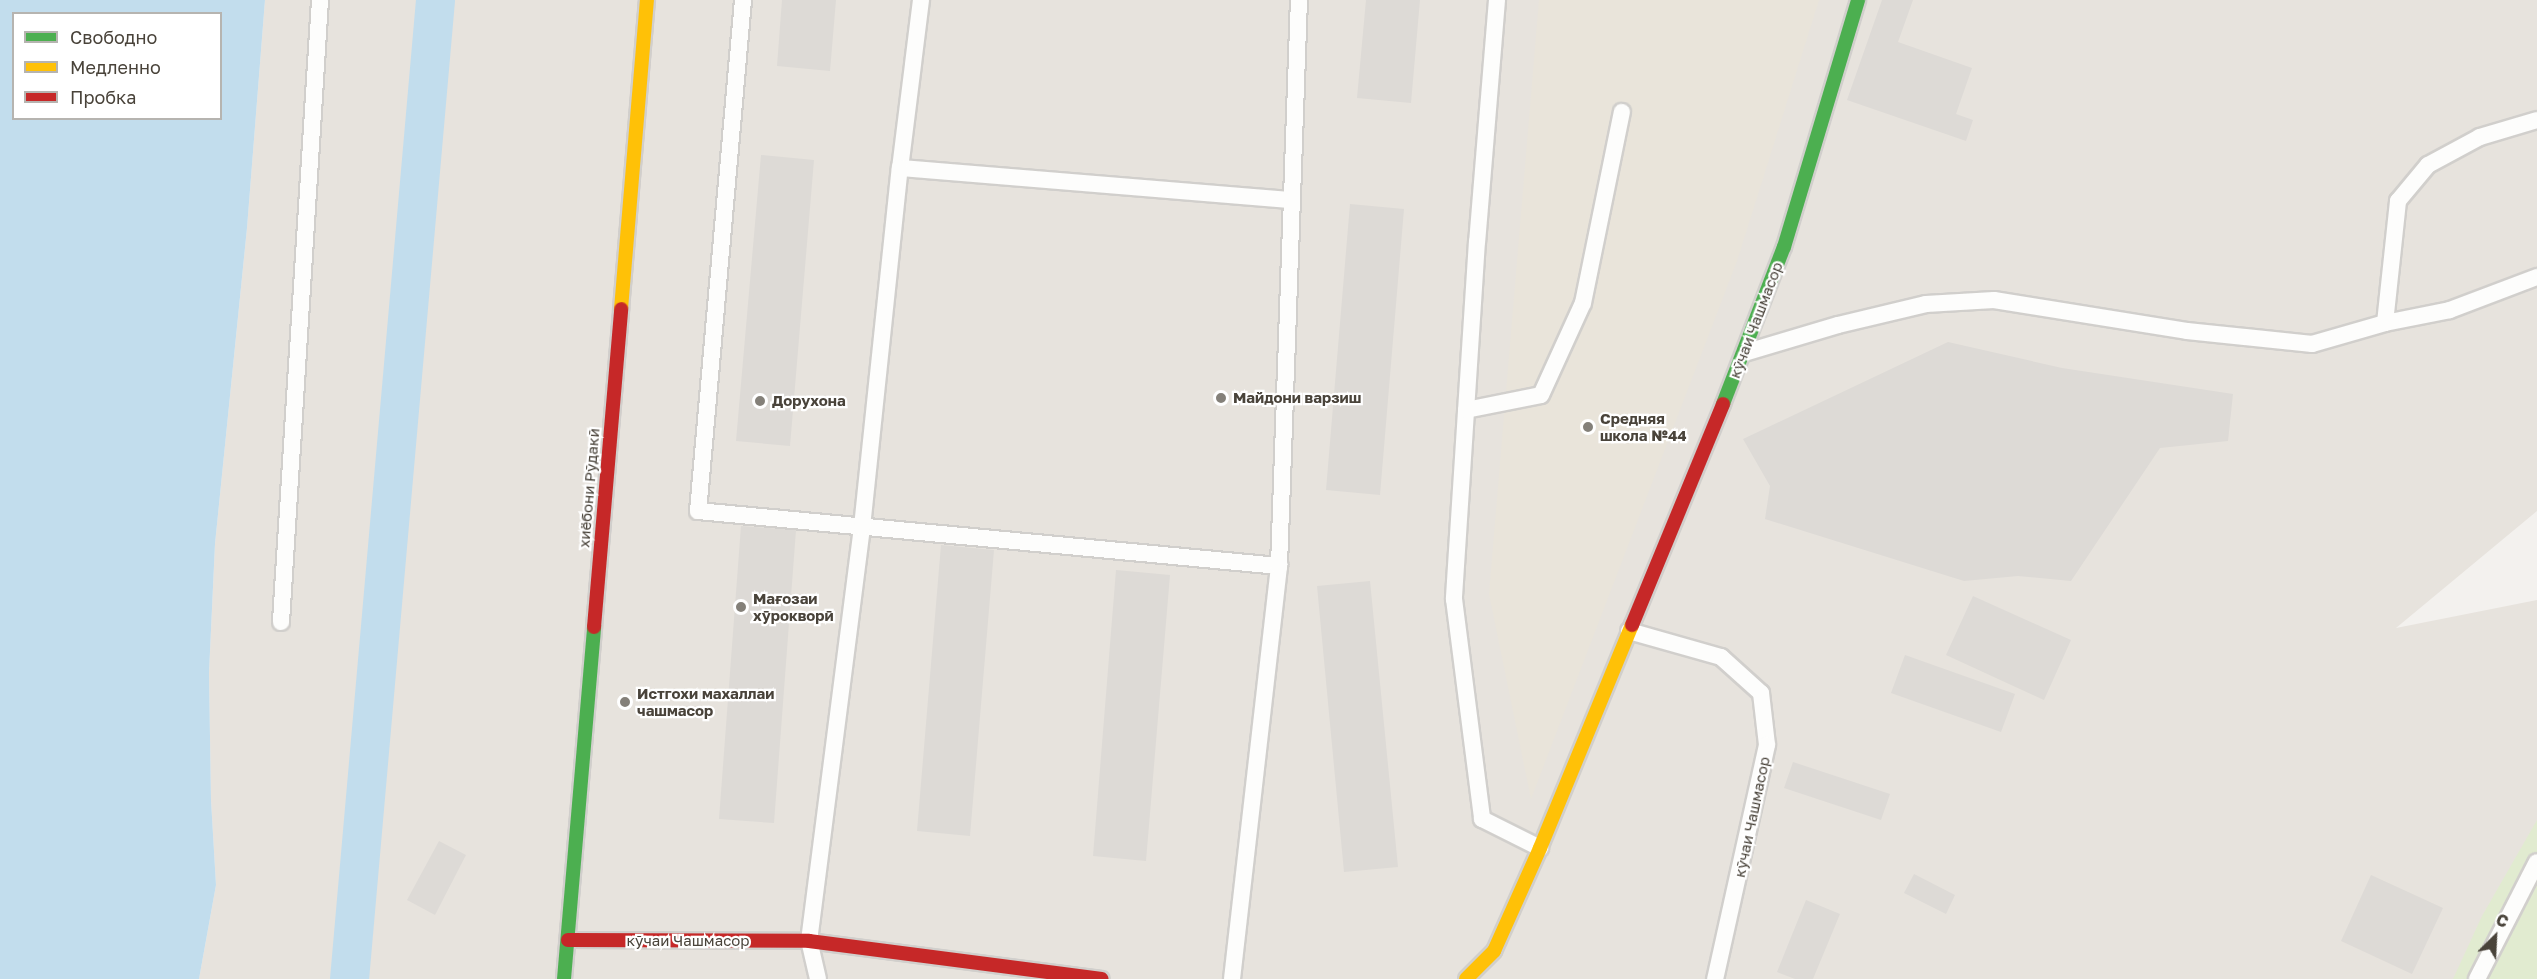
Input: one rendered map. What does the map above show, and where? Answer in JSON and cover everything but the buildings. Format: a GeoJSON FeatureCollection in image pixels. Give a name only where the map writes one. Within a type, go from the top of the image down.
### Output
{"type":"FeatureCollection","features":[{"type":"Feature","properties":{"kind":"main road","name":"хиёбони Рӯдакӣ"},"geometry":{"type":"LineString","coordinates":[[564,979],[647,0]]}},
{"type":"Feature","properties":{"kind":"main road","name":"кӯчаи Чашмасор"},"geometry":{"type":"LineString","coordinates":[[1466,979],[1494,951],[1540,848],[1744,353],[1795,213],[1858,0]]}},
{"type":"Feature","properties":{"kind":"main road","name":"кӯчаи Чашмасор"},"geometry":{"type":"LineString","coordinates":[[568,940],[809,941],[1015,973],[1102,979]]}},
{"type":"Feature","properties":{"kind":"lane"},"geometry":{"type":"LineString","coordinates":[[281,622],[320,0]]}},
{"type":"Feature","properties":{"kind":"lane"},"geometry":{"type":"LineString","coordinates":[[743,0],[698,511],[1279,566]]}},
{"type":"Feature","properties":{"kind":"lane"},"geometry":{"type":"LineString","coordinates":[[818,979],[809,941],[862,527],[900,168],[921,0]]}},
{"type":"Feature","properties":{"kind":"lane"},"geometry":{"type":"LineString","coordinates":[[1232,979],[1279,566],[1299,0]]}},
{"type":"Feature","properties":{"kind":"lane"},"geometry":{"type":"LineString","coordinates":[[1497,0],[1454,598],[1482,819],[1540,848]]}},
{"type":"Feature","properties":{"kind":"lane"},"geometry":{"type":"LineString","coordinates":[[1466,410],[1541,394],[1583,303],[1622,112]]}},
{"type":"Feature","properties":{"kind":"lane"},"geometry":{"type":"LineString","coordinates":[[2385,323],[2397,201],[2428,165],[2480,137],[2537,120]]}},
{"type":"Feature","properties":{"kind":"lane"},"geometry":{"type":"LineString","coordinates":[[900,168],[1292,200]]}},
{"type":"Feature","properties":{"kind":"lane"},"geometry":{"type":"LineString","coordinates":[[1744,353],[1926,304],[1983,301],[2187,331],[2312,344],[2385,323],[2450,310],[2537,278]]}},
{"type":"Feature","properties":{"kind":"lane","name":"кӯчаи Чашмасор"},"geometry":{"type":"LineString","coordinates":[[1629,631],[1721,657],[1761,693],[1767,745],[1715,979]]}},
{"type":"Feature","properties":{"kind":"lane"},"geometry":{"type":"LineString","coordinates":[[2477,979],[2537,862]]}},
{"type":"Feature","properties":{"kind":"shaded area"},"geometry":{"type":"Polygon","coordinates":[[[265,0],[2537,0],[2537,511],[2396,628],[2537,600],[2537,979],[199,979],[216,885],[211,800],[209,673],[215,544],[247,228],[265,0]]]}},
{"type":"Feature","properties":{"kind":"shaded area","name":"Средняя школа №44"},"geometry":{"type":"Polygon","coordinates":[[[1539,0],[1819,0],[1737,261],[1531,799],[1489,594],[1539,0]]]}},
{"type":"Feature","properties":{"kind":"green space"},"geometry":{"type":"Polygon","coordinates":[[[2537,820],[2537,979],[2453,979],[2482,916],[2537,820]]]}},
{"type":"Feature","properties":{"kind":"water"},"geometry":{"type":"Polygon","coordinates":[[[0,0],[265,0],[247,228],[215,544],[209,673],[211,800],[216,885],[199,979],[0,979],[0,0]]]}},
{"type":"Feature","properties":{"kind":"waterway"},"geometry":{"type":"LineString","coordinates":[[349,979],[435,0]]}},
{"type":"Feature","properties":{"kind":"traffic: fast"},"geometry":{"type":"LineString","coordinates":[[1723,404],[1784,247],[1858,0]]}},
{"type":"Feature","properties":{"kind":"traffic: fast"},"geometry":{"type":"LineString","coordinates":[[564,979],[594,627]]}},
{"type":"Feature","properties":{"kind":"traffic: slow"},"geometry":{"type":"LineString","coordinates":[[621,309],[647,0]]}},
{"type":"Feature","properties":{"kind":"traffic: slow"},"geometry":{"type":"LineString","coordinates":[[1466,979],[1494,951],[1540,848],[1632,625]]}},
{"type":"Feature","properties":{"kind":"traffic: jam"},"geometry":{"type":"LineString","coordinates":[[594,627],[621,309]]}},
{"type":"Feature","properties":{"kind":"traffic: jam"},"geometry":{"type":"LineString","coordinates":[[1632,625],[1723,404]]}},
{"type":"Feature","properties":{"kind":"traffic: jam"},"geometry":{"type":"LineString","coordinates":[[568,940],[809,941],[1102,979]]}},
{"type":"Feature","properties":{"kind":"place","name":"Майдони варзиш"},"geometry":{"type":"Point","coordinates":[1221,398]}},
{"type":"Feature","properties":{"kind":"place","name":"Дорухона"},"geometry":{"type":"Point","coordinates":[760,401]}},
{"type":"Feature","properties":{"kind":"place","name":"Средняя школа №44"},"geometry":{"type":"Point","coordinates":[1588,427]}},
{"type":"Feature","properties":{"kind":"place","name":"Мағозаи хӯрокворӣ"},"geometry":{"type":"Point","coordinates":[741,607]}},
{"type":"Feature","properties":{"kind":"place","name":"Истгохи махаллаи чашмасор"},"geometry":{"type":"Point","coordinates":[625,702]}}]}
